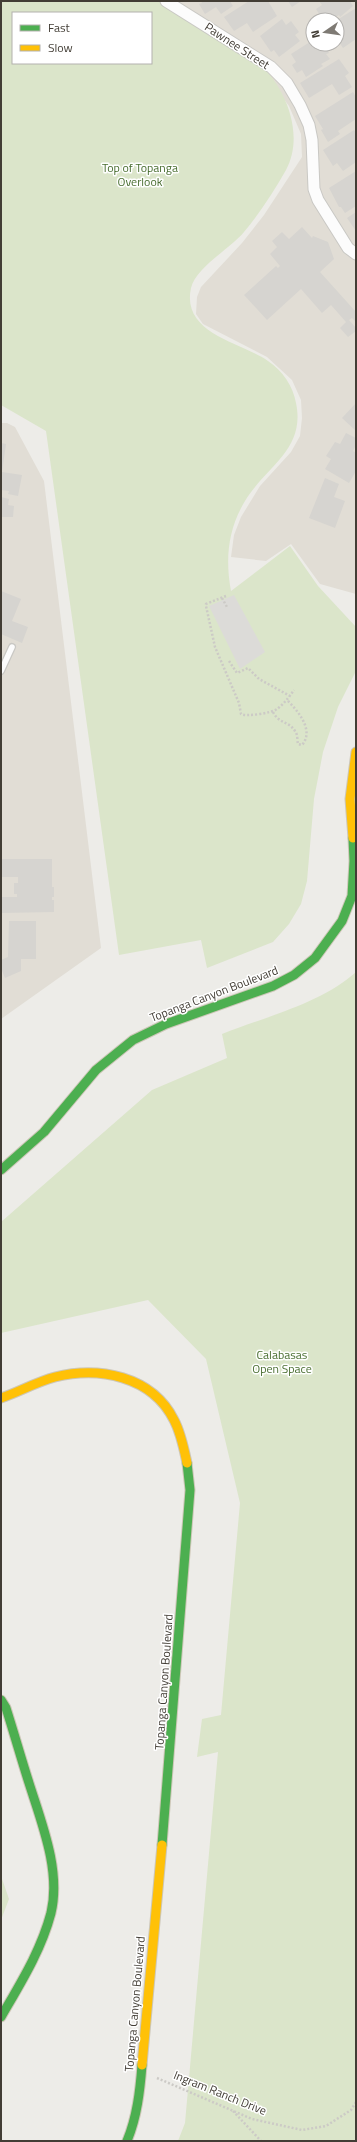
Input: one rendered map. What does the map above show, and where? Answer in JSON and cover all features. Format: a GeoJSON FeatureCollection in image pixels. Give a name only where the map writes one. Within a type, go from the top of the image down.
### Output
{"type":"FeatureCollection","features":[{"type":"Feature","properties":{"kind":"main road","name":"Topanga Canyon Boulevard"},"geometry":{"type":"LineString","coordinates":[[1,1170],[44,1132],[96,1070],[133,1040],[166,1024],[273,986],[294,975],[316,958],[342,922],[352,896],[354,861],[350,799],[356,752]]}},
{"type":"Feature","properties":{"kind":"main road","name":"Topanga Canyon Boulevard"},"geometry":{"type":"LineString","coordinates":[[1,1398],[55,1377],[84,1372],[114,1374],[142,1384],[159,1397],[174,1419],[186,1454],[190,1490],[171,1753],[139,2098],[132,2129],[127,2141]]}},
{"type":"Feature","properties":{"kind":"main road"},"geometry":{"type":"LineString","coordinates":[[1,1700],[6,1708],[47,1843],[52,1872],[51,1911],[44,1937],[32,1963],[1,2017]]}},
{"type":"Feature","properties":{"kind":"street","name":"Pawnee Street"},"geometry":{"type":"LineString","coordinates":[[166,1],[271,67],[287,83],[300,104],[309,125],[312,140],[314,189],[318,200],[348,248],[356,254]]}},
{"type":"Feature","properties":{"kind":"lane"},"geometry":{"type":"LineString","coordinates":[[1,671],[12,647]]}},
{"type":"Feature","properties":{"kind":"path"},"geometry":{"type":"LineString","coordinates":[[226,596],[206,604],[206,606],[215,647],[242,715],[273,712],[287,700],[294,690]]}},
{"type":"Feature","properties":{"kind":"path"},"geometry":{"type":"LineString","coordinates":[[222,598],[227,607]]}},
{"type":"Feature","properties":{"kind":"path"},"geometry":{"type":"LineString","coordinates":[[229,660],[237,673],[248,668],[259,679],[290,696]]}},
{"type":"Feature","properties":{"kind":"path"},"geometry":{"type":"LineString","coordinates":[[225,669],[231,665]]}},
{"type":"Feature","properties":{"kind":"path"},"geometry":{"type":"LineString","coordinates":[[273,712],[276,718],[292,726],[297,734],[298,744],[302,745],[305,732],[303,720],[287,700]]}},
{"type":"Feature","properties":{"kind":"path","name":"Ingram Ranch Drive"},"geometry":{"type":"LineString","coordinates":[[141,2072],[232,2109],[252,2119],[302,2130],[326,2126],[351,2110],[356,2102]]}},
{"type":"Feature","properties":{"kind":"path"},"geometry":{"type":"LineString","coordinates":[[232,2109],[261,2141]]}},
{"type":"Feature","properties":{"kind":"shaded area"},"geometry":{"type":"Polygon","coordinates":[[[152,1],[356,1],[356,594],[320,584],[291,544],[266,561],[231,557],[234,535],[241,517],[260,486],[291,452],[300,436],[302,418],[301,400],[292,380],[267,357],[203,324],[196,314],[197,297],[201,287],[242,243],[264,215],[302,157],[301,134],[289,106],[268,78],[152,1]]]}},
{"type":"Feature","properties":{"kind":"shaded area"},"geometry":{"type":"Polygon","coordinates":[[[1,423],[7,423],[15,427],[44,481],[101,948],[1,1019],[1,423]]]}},
{"type":"Feature","properties":{"kind":"shaded area"},"geometry":{"type":"Polygon","coordinates":[[[234,595],[265,652],[240,669],[209,606],[234,595]]]}},
{"type":"Feature","properties":{"kind":"green space","name":"Top of Topanga Overlook"},"geometry":{"type":"Polygon","coordinates":[[[1,1],[172,2],[242,49],[264,68],[274,80],[282,94],[289,109],[293,125],[294,140],[292,156],[277,186],[244,232],[199,273],[191,288],[190,304],[195,316],[204,326],[229,342],[257,354],[278,369],[290,385],[296,403],[298,419],[290,446],[253,489],[239,512],[235,522],[229,544],[228,556],[231,591],[290,546],[318,586],[356,627],[356,671],[338,707],[323,752],[314,799],[307,881],[301,904],[289,924],[273,942],[207,968],[201,940],[119,955],[46,431],[1,405],[1,1]]]}},
{"type":"Feature","properties":{"kind":"green space","name":"Calabasas Open Space"},"geometry":{"type":"Polygon","coordinates":[[[356,972],[356,2141],[178,2141],[185,2123],[218,1752],[197,1757],[202,1719],[221,1715],[240,1503],[206,1359],[148,1300],[1,1333],[1,1222],[152,1090],[227,1058],[222,1034],[310,1001],[342,983],[356,972]]]}},
{"type":"Feature","properties":{"kind":"green space"},"geometry":{"type":"Polygon","coordinates":[[[1,1876],[9,1899],[1,1920],[1,1876]]]}},
{"type":"Feature","properties":{"kind":"building"},"geometry":{"type":"Polygon","coordinates":[[[201,1],[230,1],[233,6],[221,14],[216,7],[205,14],[199,4],[202,3],[201,1]]]}},
{"type":"Feature","properties":{"kind":"building"},"geometry":{"type":"Polygon","coordinates":[[[249,1],[268,1],[277,16],[253,32],[247,23],[234,31],[224,17],[249,1]]]}},
{"type":"Feature","properties":{"kind":"building"},"geometry":{"type":"Polygon","coordinates":[[[288,1],[301,1],[292,7],[288,1]]]}},
{"type":"Feature","properties":{"kind":"building"},"geometry":{"type":"Polygon","coordinates":[[[319,1],[350,1],[353,6],[345,13],[318,12],[316,9],[322,5],[319,1]]]}},
{"type":"Feature","properties":{"kind":"building"},"geometry":{"type":"Polygon","coordinates":[[[356,8],[356,39],[345,47],[345,15],[356,8]]]}},
{"type":"Feature","properties":{"kind":"building"},"geometry":{"type":"Polygon","coordinates":[[[282,19],[286,25],[291,21],[299,32],[295,35],[300,41],[279,57],[274,50],[271,52],[260,36],[282,19]]]}},
{"type":"Feature","properties":{"kind":"building"},"geometry":{"type":"Polygon","coordinates":[[[305,45],[305,52],[328,52],[326,54],[330,59],[321,64],[323,66],[306,77],[302,70],[297,73],[292,65],[296,62],[291,54],[305,45]]]}},
{"type":"Feature","properties":{"kind":"building"},"geometry":{"type":"Polygon","coordinates":[[[339,59],[349,73],[345,76],[352,87],[339,95],[332,84],[309,98],[300,83],[339,59]]]}},
{"type":"Feature","properties":{"kind":"building"},"geometry":{"type":"Polygon","coordinates":[[[353,92],[356,97],[356,119],[338,131],[340,134],[328,142],[321,130],[323,129],[315,116],[353,92]]]}},
{"type":"Feature","properties":{"kind":"building"},"geometry":{"type":"Polygon","coordinates":[[[354,130],[356,133],[356,162],[343,171],[337,163],[333,166],[323,150],[354,130]]]}},
{"type":"Feature","properties":{"kind":"building"},"geometry":{"type":"Polygon","coordinates":[[[356,171],[356,206],[345,213],[341,207],[339,207],[329,188],[356,171]]]}},
{"type":"Feature","properties":{"kind":"building"},"geometry":{"type":"Polygon","coordinates":[[[356,212],[356,231],[347,218],[356,212]]]}},
{"type":"Feature","properties":{"kind":"building"},"geometry":{"type":"Polygon","coordinates":[[[302,227],[312,238],[313,236],[328,242],[334,259],[320,272],[356,312],[356,322],[352,318],[349,320],[356,328],[356,331],[348,337],[340,328],[346,322],[331,305],[322,313],[301,289],[267,320],[244,295],[276,266],[278,268],[280,266],[270,254],[277,247],[272,241],[282,232],[289,239],[302,227]]]}},
{"type":"Feature","properties":{"kind":"building"},"geometry":{"type":"Polygon","coordinates":[[[356,403],[356,431],[342,418],[356,403]]]}},
{"type":"Feature","properties":{"kind":"building"},"geometry":{"type":"Polygon","coordinates":[[[346,433],[356,438],[356,445],[353,451],[356,453],[356,471],[349,483],[325,469],[331,459],[326,456],[335,442],[340,444],[346,433]]]}},
{"type":"Feature","properties":{"kind":"building"},"geometry":{"type":"Polygon","coordinates":[[[1,443],[6,444],[2,472],[22,475],[18,496],[8,494],[9,491],[1,490],[1,443]]]}},
{"type":"Feature","properties":{"kind":"building"},"geometry":{"type":"Polygon","coordinates":[[[325,478],[339,484],[334,497],[345,501],[335,528],[309,518],[325,478]]]}},
{"type":"Feature","properties":{"kind":"building"},"geometry":{"type":"Polygon","coordinates":[[[1,497],[9,499],[8,505],[14,506],[13,517],[1,517],[1,497]]]}},
{"type":"Feature","properties":{"kind":"building"},"geometry":{"type":"Polygon","coordinates":[[[1,591],[21,599],[12,621],[28,627],[22,643],[1,634],[1,591]]]}},
{"type":"Feature","properties":{"kind":"building"},"geometry":{"type":"Polygon","coordinates":[[[1,859],[52,859],[52,887],[54,887],[54,897],[52,897],[52,900],[54,900],[54,912],[1,913],[1,897],[17,897],[17,894],[14,894],[14,883],[18,883],[18,877],[1,877],[1,859]]]}},
{"type":"Feature","properties":{"kind":"building"},"geometry":{"type":"Polygon","coordinates":[[[9,921],[36,921],[36,959],[21,959],[21,971],[5,978],[1,968],[1,960],[8,957],[9,921]]]}},
{"type":"Feature","properties":{"kind":"traffic: fast"},"geometry":{"type":"LineString","coordinates":[[1,1170],[44,1132],[96,1070],[133,1040],[166,1024],[273,986],[294,975],[315,958],[342,921],[352,896],[354,861],[353,838]]}},
{"type":"Feature","properties":{"kind":"traffic: fast"},"geometry":{"type":"LineString","coordinates":[[162,1845],[190,1490],[187,1463]]}},
{"type":"Feature","properties":{"kind":"traffic: fast"},"geometry":{"type":"LineString","coordinates":[[1,1700],[6,1708],[49,1848],[54,1881],[51,1913],[42,1941],[23,1980],[1,2017]]}},
{"type":"Feature","properties":{"kind":"traffic: fast"},"geometry":{"type":"LineString","coordinates":[[127,2141],[138,2104],[142,2065]]}},
{"type":"Feature","properties":{"kind":"traffic: slow"},"geometry":{"type":"LineString","coordinates":[[353,838],[350,799],[356,752]]}},
{"type":"Feature","properties":{"kind":"traffic: slow"},"geometry":{"type":"LineString","coordinates":[[1,1398],[48,1379],[72,1374],[106,1374],[123,1378],[138,1384],[152,1393],[164,1405],[179,1430],[187,1463]]}},
{"type":"Feature","properties":{"kind":"traffic: slow"},"geometry":{"type":"LineString","coordinates":[[142,2065],[162,1845]]}}]}
